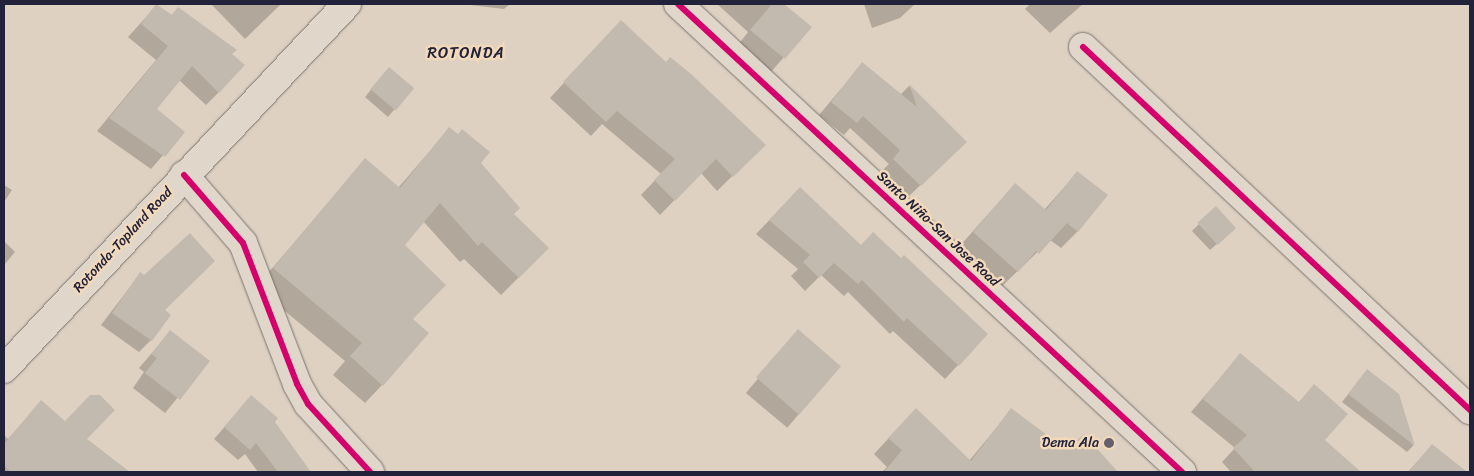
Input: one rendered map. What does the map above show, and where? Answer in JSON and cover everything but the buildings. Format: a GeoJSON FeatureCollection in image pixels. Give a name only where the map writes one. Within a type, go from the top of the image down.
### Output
{"type":"FeatureCollection","features":[{"type":"Feature","properties":{"kind":"street","name":"Rotonda-Topland Road"},"geometry":{"type":"LineString","coordinates":[[4,369],[184,175],[347,4]]}},
{"type":"Feature","properties":{"kind":"street","name":"Santo Niño-San Jose Road"},"geometry":{"type":"LineString","coordinates":[[678,4],[1182,472]]}},
{"type":"Feature","properties":{"kind":"street"},"geometry":{"type":"LineString","coordinates":[[1082,47],[1470,410]]}},
{"type":"Feature","properties":{"kind":"street"},"geometry":{"type":"LineString","coordinates":[[184,175],[243,243],[297,384],[308,404],[370,472]]}},
{"type":"Feature","properties":{"kind":"cycle path"},"geometry":{"type":"LineString","coordinates":[[678,4],[1182,472]]}},
{"type":"Feature","properties":{"kind":"cycle path"},"geometry":{"type":"LineString","coordinates":[[1083,47],[1470,410]]}},
{"type":"Feature","properties":{"kind":"cycle path"},"geometry":{"type":"LineString","coordinates":[[184,175],[243,243],[297,384],[308,404],[370,472]]}},
{"type":"Feature","properties":{"kind":"place","name":"Dema Ala"},"geometry":{"type":"Point","coordinates":[1109,443]}},
{"type":"Feature","properties":{"kind":"district","name":"ROTONDA"},"geometry":{"type":"Point","coordinates":[466,53]}}]}
